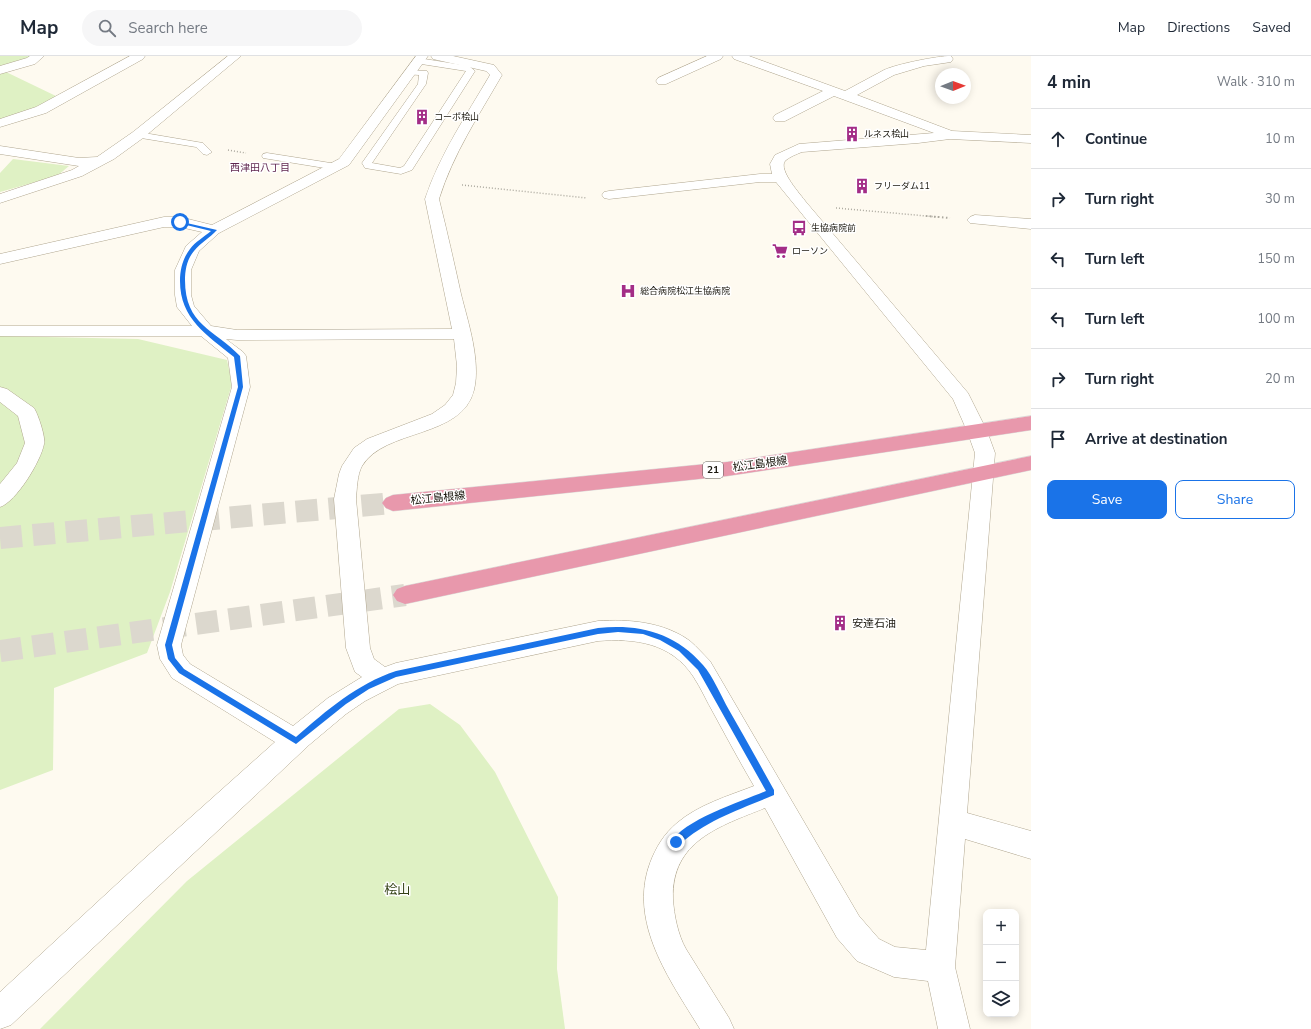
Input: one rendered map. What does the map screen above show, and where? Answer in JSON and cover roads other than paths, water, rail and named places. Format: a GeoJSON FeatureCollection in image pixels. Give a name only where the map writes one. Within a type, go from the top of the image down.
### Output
{"type":"FeatureCollection","features":[{"type":"Feature","properties":{"kind":"main road","name":"松江島根線"},"geometry":{"type":"LineString","coordinates":[[393,503],[727,469],[1031,423]]}},
{"type":"Feature","properties":{"kind":"main road"},"geometry":{"type":"LineString","coordinates":[[405,595],[1031,463]]}},
{"type":"Feature","properties":{"kind":"street"},"geometry":{"type":"LineString","coordinates":[[0,70],[31,61],[38,56]]}},
{"type":"Feature","properties":{"kind":"street"},"geometry":{"type":"LineString","coordinates":[[0,123],[41,110],[139,56]]}},
{"type":"Feature","properties":{"kind":"street"},"geometry":{"type":"LineString","coordinates":[[0,200],[77,173],[109,156],[138,135],[236,56]]}},
{"type":"Feature","properties":{"kind":"street"},"geometry":{"type":"LineString","coordinates":[[382,679],[364,665],[358,648],[345,499],[347,482],[353,465],[361,454],[372,446],[390,437],[440,418],[449,412],[462,397],[465,384],[466,364],[462,334],[432,199],[436,182],[453,148],[496,76],[490,68],[437,56]]}},
{"type":"Feature","properties":{"kind":"street"},"geometry":{"type":"LineString","coordinates":[[662,81],[717,56]]}},
{"type":"Feature","properties":{"kind":"street"},"geometry":{"type":"LineString","coordinates":[[738,56],[950,134]]}},
{"type":"Feature","properties":{"kind":"street"},"geometry":{"type":"LineString","coordinates":[[780,118],[890,72],[923,63],[948,59]]}},
{"type":"Feature","properties":{"kind":"street"},"geometry":{"type":"LineString","coordinates":[[296,741],[181,671],[172,659],[169,645],[241,387],[237,356],[204,331],[186,307],[183,295],[183,270],[192,249],[214,230],[344,162],[417,63]]}},
{"type":"Feature","properties":{"kind":"street"},"geometry":{"type":"LineString","coordinates":[[954,1029],[940,967],[985,453],[978,431],[962,397],[801,205],[780,178],[777,164],[780,158],[799,148],[918,139],[950,134],[1031,140]]}},
{"type":"Feature","properties":{"kind":"street"},"geometry":{"type":"LineString","coordinates":[[0,150],[79,162],[100,160]]}},
{"type":"Feature","properties":{"kind":"street"},"geometry":{"type":"LineString","coordinates":[[609,195],[760,178],[780,178]]}},
{"type":"Feature","properties":{"kind":"street"},"geometry":{"type":"LineString","coordinates":[[974,220],[1031,224]]}},
{"type":"Feature","properties":{"kind":"street"},"geometry":{"type":"LineString","coordinates":[[0,259],[164,222],[180,222],[214,230]]}},
{"type":"Feature","properties":{"kind":"street"},"geometry":{"type":"LineString","coordinates":[[0,331],[204,331],[237,335],[462,334]]}},
{"type":"Feature","properties":{"kind":"street"},"geometry":{"type":"LineString","coordinates":[[0,393],[27,413],[35,443],[26,466],[0,499]]}},
{"type":"Feature","properties":{"kind":"street"},"geometry":{"type":"LineString","coordinates":[[0,1014],[179,846],[343,701],[382,679],[396,674],[598,631],[618,629],[643,631],[662,638],[681,649],[701,668],[848,927],[868,950],[894,962],[940,967]]}},
{"type":"Feature","properties":{"kind":"street"},"geometry":{"type":"LineString","coordinates":[[718,1029],[672,955],[662,925],[658,898],[659,875],[666,856],[676,842],[688,831],[704,821],[772,792]]}},
{"type":"Feature","properties":{"kind":"street"},"geometry":{"type":"LineString","coordinates":[[953,822],[1031,845]]}},
{"type":"Feature","properties":{"kind":"lane"},"geometry":{"type":"LineString","coordinates":[[417,63],[469,69],[471,71],[408,168],[401,171],[369,166],[366,163],[422,84],[424,73],[417,63]]}},
{"type":"Feature","properties":{"kind":"lane"},"geometry":{"type":"LineString","coordinates":[[138,135],[199,145],[207,152]]}},
{"type":"Feature","properties":{"kind":"lane"},"geometry":{"type":"LineString","coordinates":[[267,156],[337,167]]}},
{"type":"Feature","properties":{"kind":"tunnel"},"geometry":{"type":"LineString","coordinates":[[0,538],[393,503]]}},
{"type":"Feature","properties":{"kind":"tunnel"},"geometry":{"type":"LineString","coordinates":[[0,651],[405,595]]}},
{"type":"Feature","properties":{"kind":"place","name":"コーポ桧山"},"geometry":{"type":"Point","coordinates":[422,117]}},
{"type":"Feature","properties":{"kind":"place","name":"ルネス桧山"},"geometry":{"type":"Point","coordinates":[852,134]}},
{"type":"Feature","properties":{"kind":"place","name":"フリーダム11"},"geometry":{"type":"Point","coordinates":[862,186]}},
{"type":"Feature","properties":{"kind":"place","name":"生協病院前"},"geometry":{"type":"Point","coordinates":[799,228]}},
{"type":"Feature","properties":{"kind":"place","name":"ローソン"},"geometry":{"type":"Point","coordinates":[780,251]}},
{"type":"Feature","properties":{"kind":"place","name":"総合病院松江生協病院"},"geometry":{"type":"Point","coordinates":[628,291]}},
{"type":"Feature","properties":{"kind":"place","name":"安達石油"},"geometry":{"type":"Point","coordinates":[840,623]}},
{"type":"Feature","properties":{"kind":"district","name":"西津田八丁目"},"geometry":{"type":"Point","coordinates":[260,168]}},
{"type":"Feature","properties":{"kind":"park label","name":"桧山"},"geometry":{"type":"Point","coordinates":[397,890]}}]}
